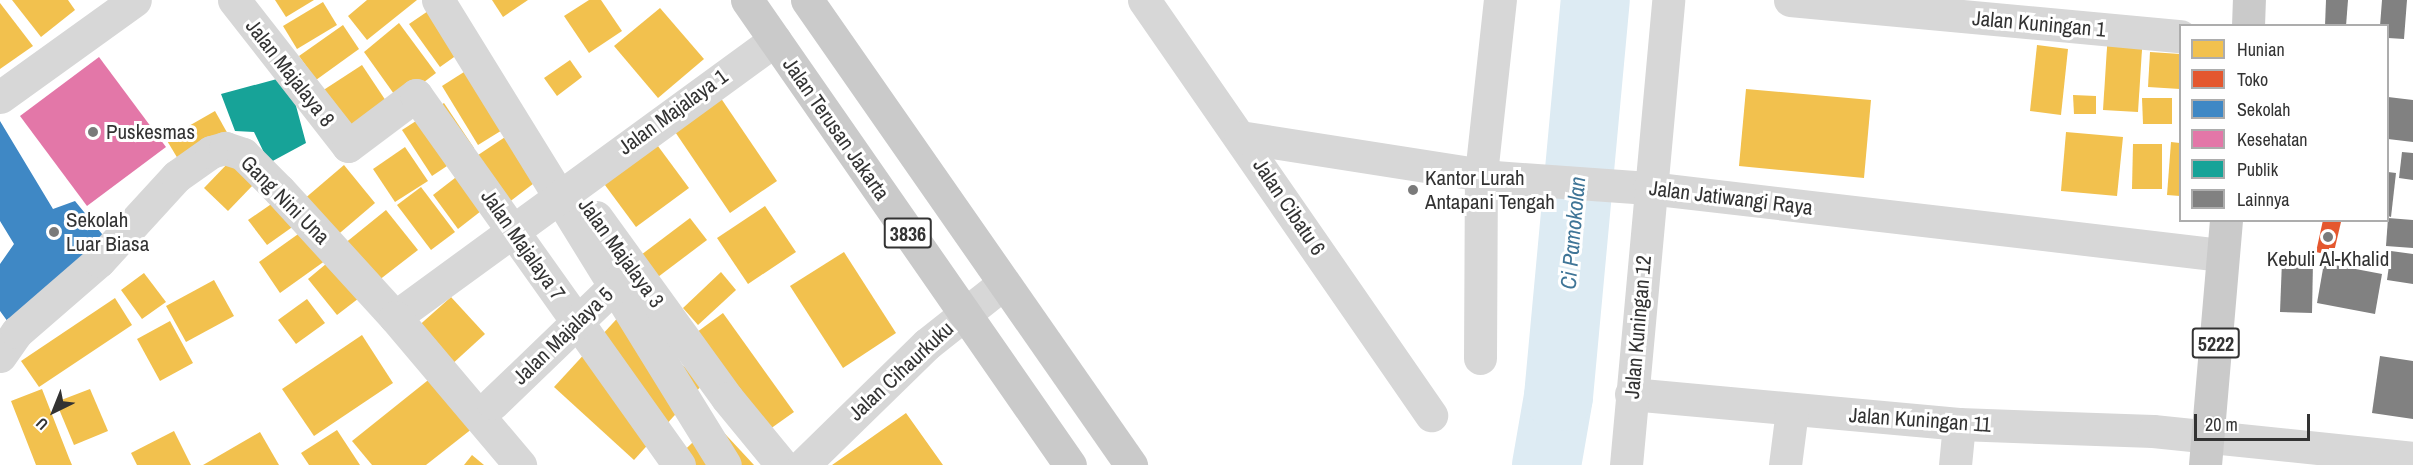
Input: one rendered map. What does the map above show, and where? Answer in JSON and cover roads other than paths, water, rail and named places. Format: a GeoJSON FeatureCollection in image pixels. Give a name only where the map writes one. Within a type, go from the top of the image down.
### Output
{"type":"FeatureCollection","features":[{"type":"Feature","properties":{"kind":"main road","name":"Jalan Terusan Jakarta"},"geometry":{"type":"LineString","coordinates":[[747,0],[1070,465]]}},
{"type":"Feature","properties":{"kind":"main road","name":"3836"},"geometry":{"type":"LineString","coordinates":[[807,0],[1131,465]]}},
{"type":"Feature","properties":{"kind":"main road"},"geometry":{"type":"LineString","coordinates":[[2248,24],[2249,0]]}},
{"type":"Feature","properties":{"kind":"main road","name":"5222"},"geometry":{"type":"LineString","coordinates":[[2207,452],[2226,222]]}},
{"type":"Feature","properties":{"kind":"street"},"geometry":{"type":"LineString","coordinates":[[0,97],[135,0]]}},
{"type":"Feature","properties":{"kind":"street","name":"Jalan Majalaya 8"},"geometry":{"type":"LineString","coordinates":[[234,0],[348,146]]}},
{"type":"Feature","properties":{"kind":"street","name":"Jalan Majalaya 3"},"geometry":{"type":"LineString","coordinates":[[438,0],[725,465]]}},
{"type":"Feature","properties":{"kind":"street","name":"Jalan Cibatu 6"},"geometry":{"type":"LineString","coordinates":[[1144,0],[1431,415]]}},
{"type":"Feature","properties":{"kind":"street"},"geometry":{"type":"LineString","coordinates":[[1480,358],[1488,176],[1500,0]]}},
{"type":"Feature","properties":{"kind":"street","name":"Jalan Kuningan 12"},"geometry":{"type":"LineString","coordinates":[[1626,465],[1643,188],[1668,0]]}},
{"type":"Feature","properties":{"kind":"street","name":"Jalan Kuningan 1"},"geometry":{"type":"LineString","coordinates":[[1790,0],[2001,11],[2179,36]]}},
{"type":"Feature","properties":{"kind":"street","name":"Jalan Majalaya 1"},"geometry":{"type":"LineString","coordinates":[[395,317],[572,184],[775,40]]}},
{"type":"Feature","properties":{"kind":"street","name":"Jalan Majalaya 7"},"geometry":{"type":"LineString","coordinates":[[348,146],[416,95],[679,465]]}},
{"type":"Feature","properties":{"kind":"street","name":"Jalan Jatiwangi Raya"},"geometry":{"type":"LineString","coordinates":[[1240,137],[1488,176],[1643,188],[2222,255]]}},
{"type":"Feature","properties":{"kind":"street","name":"Gang Nini Una"},"geometry":{"type":"LineString","coordinates":[[0,356],[18,332],[99,261],[177,177],[211,152],[225,148],[243,154],[279,190],[395,317],[520,465]]}},
{"type":"Feature","properties":{"kind":"street","name":"Jalan Majalaya 3"},"geometry":{"type":"LineString","coordinates":[[572,184],[727,398],[782,465]]}},
{"type":"Feature","properties":{"kind":"street","name":"Jalan Majalaya 3"},"geometry":{"type":"LineString","coordinates":[[572,184],[738,465]]}},
{"type":"Feature","properties":{"kind":"street","name":"Jalan Majalaya 5"},"geometry":{"type":"LineString","coordinates":[[493,403],[632,269]]}},
{"type":"Feature","properties":{"kind":"street","name":"Jalan Cihaurkuku"},"geometry":{"type":"LineString","coordinates":[[803,465],[964,313],[1004,283]]}},
{"type":"Feature","properties":{"kind":"street","name":"Jalan Kuningan 11"},"geometry":{"type":"LineString","coordinates":[[1631,394],[1959,424],[2153,431],[2207,452],[2413,458]]}},
{"type":"Feature","properties":{"kind":"street"},"geometry":{"type":"LineString","coordinates":[[657,465],[727,398]]}},
{"type":"Feature","properties":{"kind":"street"},"geometry":{"type":"LineString","coordinates":[[1785,465],[1792,410]]}},
{"type":"Feature","properties":{"kind":"street"},"geometry":{"type":"LineString","coordinates":[[1955,465],[1959,424]]}},
{"type":"Feature","properties":{"kind":"waterway","name":"Ci Pamokolan"},"geometry":{"type":"LineString","coordinates":[[1546,465],[1558,396],[1595,0]]}},
{"type":"Feature","properties":{"kind":"place","name":"Puskesmas"},"geometry":{"type":"Point","coordinates":[93,132]}},
{"type":"Feature","properties":{"kind":"place","name":"Kantor Lurah Antapani Tengah"},"geometry":{"type":"Point","coordinates":[1413,190]}},
{"type":"Feature","properties":{"kind":"place","name":"Sekolah Luar Biasa"},"geometry":{"type":"Point","coordinates":[54,232]}},
{"type":"Feature","properties":{"kind":"place","name":"Kebuli Al-Khalid"},"geometry":{"type":"Point","coordinates":[2328,237]}}]}
